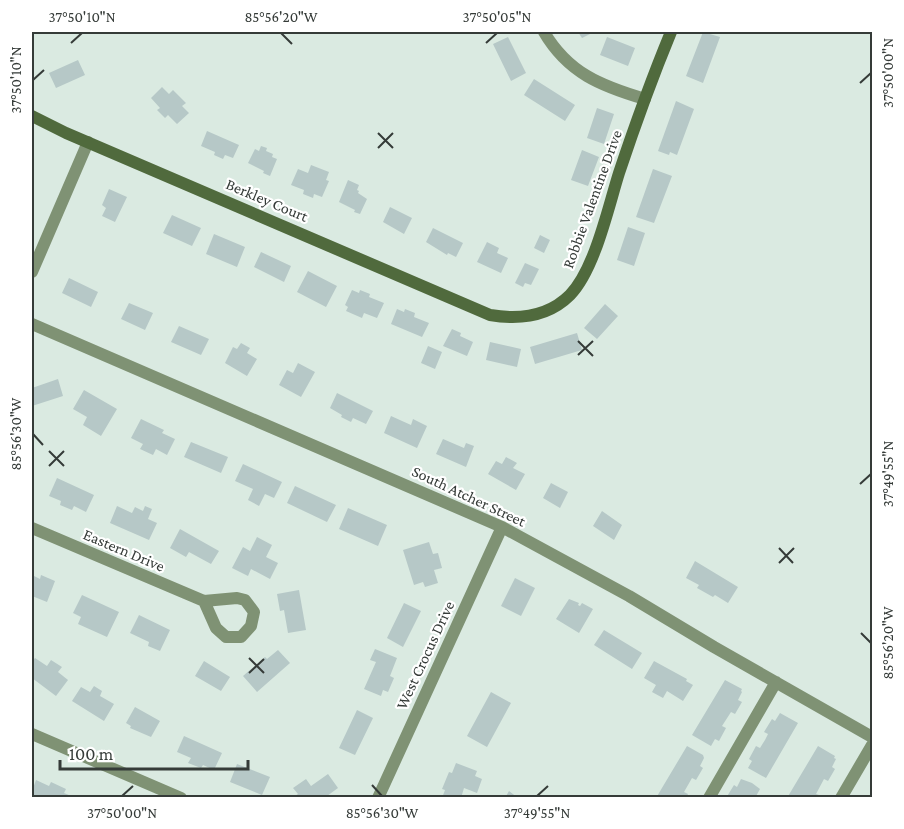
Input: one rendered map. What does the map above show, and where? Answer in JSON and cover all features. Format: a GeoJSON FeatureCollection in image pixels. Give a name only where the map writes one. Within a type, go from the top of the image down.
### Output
{"type":"FeatureCollection","features":[{"type":"Feature","properties":{"kind":"street"},"geometry":{"type":"LineString","coordinates":[[544,32],[560,55],[581,73],[612,90],[645,99]]}},
{"type":"Feature","properties":{"kind":"street","name":"Robbie Valentine Drive"},"geometry":{"type":"LineString","coordinates":[[490,315],[513,318],[537,315],[562,303],[582,280],[589,266],[645,99],[671,32]]}},
{"type":"Feature","properties":{"kind":"street","name":"Berkley Court"},"geometry":{"type":"LineString","coordinates":[[32,116],[490,315]]}},
{"type":"Feature","properties":{"kind":"street"},"geometry":{"type":"LineString","coordinates":[[32,272],[88,142]]}},
{"type":"Feature","properties":{"kind":"street","name":"South Atcher Street"},"geometry":{"type":"LineString","coordinates":[[32,324],[502,527],[629,596],[873,737]]}},
{"type":"Feature","properties":{"kind":"street","name":"West Crocus Drive"},"geometry":{"type":"LineString","coordinates":[[378,798],[502,527]]}},
{"type":"Feature","properties":{"kind":"street","name":"Eastern Drive"},"geometry":{"type":"LineString","coordinates":[[32,528],[204,601]]}},
{"type":"Feature","properties":{"kind":"street"},"geometry":{"type":"LineString","coordinates":[[709,798],[776,682]]}},
{"type":"Feature","properties":{"kind":"street"},"geometry":{"type":"LineString","coordinates":[[32,734],[181,798]]}},
{"type":"Feature","properties":{"kind":"street"},"geometry":{"type":"LineString","coordinates":[[841,798],[873,745]]}},
{"type":"Feature","properties":{"kind":"building"},"geometry":{"type":"Polygon","coordinates":[[[578,32],[594,32],[582,38],[578,32]]]}},
{"type":"Feature","properties":{"kind":"building"},"geometry":{"type":"Polygon","coordinates":[[[703,32],[720,37],[703,83],[686,76],[703,32]]]}},
{"type":"Feature","properties":{"kind":"building"},"geometry":{"type":"Polygon","coordinates":[[[508,37],[526,73],[511,81],[493,44],[508,37]]]}},
{"type":"Feature","properties":{"kind":"building"},"geometry":{"type":"Polygon","coordinates":[[[607,37],[635,48],[628,66],[600,55],[607,37]]]}},
{"type":"Feature","properties":{"kind":"building"},"geometry":{"type":"Polygon","coordinates":[[[78,60],[85,75],[56,88],[49,73],[78,60]]]}},
{"type":"Feature","properties":{"kind":"building"},"geometry":{"type":"Polygon","coordinates":[[[534,79],[575,105],[565,121],[524,95],[534,79]]]}},
{"type":"Feature","properties":{"kind":"building"},"geometry":{"type":"Polygon","coordinates":[[[162,87],[169,94],[173,90],[186,103],[182,106],[189,113],[177,124],[168,115],[165,118],[157,110],[160,108],[151,98],[162,87]]]}},
{"type":"Feature","properties":{"kind":"building"},"geometry":{"type":"Polygon","coordinates":[[[676,101],[694,109],[677,155],[670,152],[669,155],[658,151],[676,101]]]}},
{"type":"Feature","properties":{"kind":"building"},"geometry":{"type":"Polygon","coordinates":[[[597,108],[614,114],[604,144],[587,138],[597,108]]]}},
{"type":"Feature","properties":{"kind":"building"},"geometry":{"type":"Polygon","coordinates":[[[207,131],[239,145],[233,158],[225,155],[223,159],[214,155],[215,152],[201,146],[207,131]]]}},
{"type":"Feature","properties":{"kind":"building"},"geometry":{"type":"Polygon","coordinates":[[[261,146],[267,148],[266,151],[277,159],[270,176],[248,163],[255,149],[259,151],[261,146]]]}},
{"type":"Feature","properties":{"kind":"building"},"geometry":{"type":"Polygon","coordinates":[[[582,150],[599,157],[588,186],[571,180],[582,150]]]}},
{"type":"Feature","properties":{"kind":"building"},"geometry":{"type":"Polygon","coordinates":[[[311,165],[329,172],[326,180],[329,181],[322,197],[314,194],[313,198],[303,194],[304,190],[291,185],[298,169],[308,173],[311,165]]]}},
{"type":"Feature","properties":{"kind":"building"},"geometry":{"type":"Polygon","coordinates":[[[653,169],[672,176],[654,223],[636,217],[653,169]]]}},
{"type":"Feature","properties":{"kind":"building"},"geometry":{"type":"Polygon","coordinates":[[[348,180],[359,185],[358,193],[367,199],[360,214],[339,202],[348,180]]]}},
{"type":"Feature","properties":{"kind":"building"},"geometry":{"type":"Polygon","coordinates":[[[109,189],[127,197],[115,222],[102,216],[106,208],[102,205],[109,189]]]}},
{"type":"Feature","properties":{"kind":"building"},"geometry":{"type":"Polygon","coordinates":[[[390,207],[412,218],[404,234],[383,222],[390,207]]]}},
{"type":"Feature","properties":{"kind":"building"},"geometry":{"type":"Polygon","coordinates":[[[172,215],[201,228],[192,246],[163,233],[172,215]]]}},
{"type":"Feature","properties":{"kind":"building"},"geometry":{"type":"Polygon","coordinates":[[[628,227],[645,233],[634,266],[617,260],[628,227]]]}},
{"type":"Feature","properties":{"kind":"building"},"geometry":{"type":"Polygon","coordinates":[[[433,228],[463,243],[456,257],[448,253],[447,255],[426,242],[433,228]]]}},
{"type":"Feature","properties":{"kind":"building"},"geometry":{"type":"Polygon","coordinates":[[[214,234],[245,247],[237,267],[206,254],[214,234]]]}},
{"type":"Feature","properties":{"kind":"building"},"geometry":{"type":"Polygon","coordinates":[[[540,235],[550,240],[544,253],[534,248],[540,235]]]}},
{"type":"Feature","properties":{"kind":"building"},"geometry":{"type":"Polygon","coordinates":[[[487,242],[499,248],[497,253],[508,258],[501,273],[477,262],[487,242]]]}},
{"type":"Feature","properties":{"kind":"building"},"geometry":{"type":"Polygon","coordinates":[[[261,252],[291,266],[284,282],[254,267],[261,252]]]}},
{"type":"Feature","properties":{"kind":"building"},"geometry":{"type":"Polygon","coordinates":[[[525,263],[539,269],[531,285],[525,283],[523,287],[515,283],[525,263]]]}},
{"type":"Feature","properties":{"kind":"building"},"geometry":{"type":"Polygon","coordinates":[[[308,271],[337,286],[326,307],[297,292],[308,271]]]}},
{"type":"Feature","properties":{"kind":"building"},"geometry":{"type":"Polygon","coordinates":[[[69,278],[98,292],[91,307],[62,293],[69,278]]]}},
{"type":"Feature","properties":{"kind":"building"},"geometry":{"type":"Polygon","coordinates":[[[352,290],[370,294],[369,297],[384,303],[377,318],[364,313],[362,318],[346,311],[348,307],[345,305],[352,290]]]}},
{"type":"Feature","properties":{"kind":"building"},"geometry":{"type":"Polygon","coordinates":[[[129,303],[153,313],[145,330],[121,319],[129,303]]]}},
{"type":"Feature","properties":{"kind":"building"},"geometry":{"type":"Polygon","coordinates":[[[605,304],[618,316],[597,339],[584,328],[605,304]]]}},
{"type":"Feature","properties":{"kind":"building"},"geometry":{"type":"Polygon","coordinates":[[[397,309],[415,313],[414,317],[429,323],[422,337],[391,324],[397,309]]]}},
{"type":"Feature","properties":{"kind":"building"},"geometry":{"type":"Polygon","coordinates":[[[179,326],[209,339],[201,355],[171,342],[179,326]]]}},
{"type":"Feature","properties":{"kind":"building"},"geometry":{"type":"Polygon","coordinates":[[[452,329],[473,342],[467,356],[443,346],[452,329]]]}},
{"type":"Feature","properties":{"kind":"building"},"geometry":{"type":"Polygon","coordinates":[[[577,333],[582,350],[535,364],[530,347],[577,333]]]}},
{"type":"Feature","properties":{"kind":"building"},"geometry":{"type":"Polygon","coordinates":[[[490,342],[521,349],[517,367],[486,360],[490,342]]]}},
{"type":"Feature","properties":{"kind":"building"},"geometry":{"type":"Polygon","coordinates":[[[241,343],[250,348],[247,353],[257,359],[247,376],[225,363],[233,347],[237,349],[241,343]]]}},
{"type":"Feature","properties":{"kind":"building"},"geometry":{"type":"Polygon","coordinates":[[[428,346],[442,352],[435,369],[421,363],[428,346]]]}},
{"type":"Feature","properties":{"kind":"building"},"geometry":{"type":"Polygon","coordinates":[[[298,363],[315,372],[301,397],[279,385],[287,370],[293,373],[298,363]]]}},
{"type":"Feature","properties":{"kind":"building"},"geometry":{"type":"Polygon","coordinates":[[[58,379],[63,396],[32,406],[32,388],[58,379]]]}},
{"type":"Feature","properties":{"kind":"building"},"geometry":{"type":"Polygon","coordinates":[[[84,390],[117,409],[101,436],[83,425],[87,417],[73,409],[84,390]]]}},
{"type":"Feature","properties":{"kind":"building"},"geometry":{"type":"Polygon","coordinates":[[[337,393],[373,411],[366,424],[353,418],[351,422],[330,408],[337,393]]]}},
{"type":"Feature","properties":{"kind":"building"},"geometry":{"type":"Polygon","coordinates":[[[391,416],[411,425],[413,419],[427,426],[417,448],[384,433],[391,416]]]}},
{"type":"Feature","properties":{"kind":"building"},"geometry":{"type":"Polygon","coordinates":[[[141,419],[164,430],[162,433],[175,439],[167,455],[156,449],[153,455],[140,449],[143,444],[131,438],[141,419]]]}},
{"type":"Feature","properties":{"kind":"building"},"geometry":{"type":"Polygon","coordinates":[[[443,439],[464,448],[466,443],[474,446],[466,467],[436,454],[443,439]]]}},
{"type":"Feature","properties":{"kind":"building"},"geometry":{"type":"Polygon","coordinates":[[[191,442],[228,457],[221,473],[184,457],[191,442]]]}},
{"type":"Feature","properties":{"kind":"building"},"geometry":{"type":"Polygon","coordinates":[[[506,457],[517,463],[513,468],[525,474],[516,490],[488,474],[496,461],[502,464],[506,457]]]}},
{"type":"Feature","properties":{"kind":"building"},"geometry":{"type":"Polygon","coordinates":[[[243,464],[282,482],[274,498],[265,494],[259,506],[248,500],[253,489],[235,481],[243,464]]]}},
{"type":"Feature","properties":{"kind":"building"},"geometry":{"type":"Polygon","coordinates":[[[57,478],[94,495],[86,512],[74,506],[72,510],[60,505],[61,501],[49,496],[57,478]]]}},
{"type":"Feature","properties":{"kind":"building"},"geometry":{"type":"Polygon","coordinates":[[[551,483],[568,492],[560,508],[543,498],[551,483]]]}},
{"type":"Feature","properties":{"kind":"building"},"geometry":{"type":"Polygon","coordinates":[[[295,486],[336,505],[327,522],[287,503],[295,486]]]}},
{"type":"Feature","properties":{"kind":"building"},"geometry":{"type":"Polygon","coordinates":[[[117,506],[132,513],[135,507],[143,511],[145,506],[152,509],[148,519],[157,523],[149,540],[110,523],[117,506]]]}},
{"type":"Feature","properties":{"kind":"building"},"geometry":{"type":"Polygon","coordinates":[[[348,508],[387,525],[378,546],[339,529],[348,508]]]}},
{"type":"Feature","properties":{"kind":"building"},"geometry":{"type":"Polygon","coordinates":[[[602,511],[622,525],[614,540],[593,526],[602,511]]]}},
{"type":"Feature","properties":{"kind":"building"},"geometry":{"type":"Polygon","coordinates":[[[180,529],[219,551],[211,564],[189,552],[186,557],[170,548],[180,529]]]}},
{"type":"Feature","properties":{"kind":"building"},"geometry":{"type":"Polygon","coordinates":[[[257,537],[272,545],[266,557],[278,563],[270,579],[251,569],[248,576],[232,568],[243,547],[250,551],[257,537]]]}},
{"type":"Feature","properties":{"kind":"building"},"geometry":{"type":"Polygon","coordinates":[[[429,542],[433,554],[438,553],[442,568],[434,570],[438,583],[425,587],[423,582],[414,585],[403,550],[429,542]]]}},
{"type":"Feature","properties":{"kind":"building"},"geometry":{"type":"Polygon","coordinates":[[[695,561],[738,587],[728,603],[697,588],[699,585],[686,578],[695,561]]]}},
{"type":"Feature","properties":{"kind":"building"},"geometry":{"type":"Polygon","coordinates":[[[32,575],[40,579],[41,575],[55,581],[47,602],[32,596],[32,575]]]}},
{"type":"Feature","properties":{"kind":"building"},"geometry":{"type":"Polygon","coordinates":[[[515,578],[535,588],[521,616],[501,606],[515,578]]]}},
{"type":"Feature","properties":{"kind":"building"},"geometry":{"type":"Polygon","coordinates":[[[299,590],[306,630],[288,633],[284,610],[280,611],[277,594],[299,590]]]}},
{"type":"Feature","properties":{"kind":"building"},"geometry":{"type":"Polygon","coordinates":[[[82,595],[119,612],[107,637],[78,624],[81,617],[73,613],[82,595]]]}},
{"type":"Feature","properties":{"kind":"building"},"geometry":{"type":"Polygon","coordinates":[[[569,599],[579,603],[580,606],[582,603],[593,609],[579,633],[556,619],[569,599]]]}},
{"type":"Feature","properties":{"kind":"building"},"geometry":{"type":"Polygon","coordinates":[[[404,603],[421,611],[403,647],[387,638],[404,603]]]}},
{"type":"Feature","properties":{"kind":"building"},"geometry":{"type":"Polygon","coordinates":[[[139,615],[170,630],[160,651],[148,646],[149,642],[130,633],[139,615]]]}},
{"type":"Feature","properties":{"kind":"building"},"geometry":{"type":"Polygon","coordinates":[[[604,630],[642,653],[632,669],[594,645],[604,630]]]}},
{"type":"Feature","properties":{"kind":"building"},"geometry":{"type":"Polygon","coordinates":[[[375,649],[397,658],[390,676],[394,678],[388,692],[383,690],[381,696],[364,689],[376,662],[370,660],[375,649]]]}},
{"type":"Feature","properties":{"kind":"building"},"geometry":{"type":"Polygon","coordinates":[[[278,650],[290,663],[257,692],[243,676],[265,657],[267,659],[278,650]]]}},
{"type":"Feature","properties":{"kind":"building"},"geometry":{"type":"Polygon","coordinates":[[[35,658],[47,666],[51,660],[62,667],[58,672],[68,680],[56,696],[32,678],[32,662],[35,658]]]}},
{"type":"Feature","properties":{"kind":"building"},"geometry":{"type":"Polygon","coordinates":[[[204,661],[230,677],[221,691],[195,676],[204,661]]]}},
{"type":"Feature","properties":{"kind":"building"},"geometry":{"type":"Polygon","coordinates":[[[654,661],[687,679],[686,681],[693,685],[683,701],[667,691],[663,698],[652,692],[656,685],[644,678],[654,661]]]}},
{"type":"Feature","properties":{"kind":"building"},"geometry":{"type":"Polygon","coordinates":[[[725,680],[742,689],[738,700],[742,702],[735,714],[731,712],[722,726],[726,728],[719,741],[715,739],[711,746],[692,735],[725,680]]]}},
{"type":"Feature","properties":{"kind":"building"},"geometry":{"type":"Polygon","coordinates":[[[94,686],[102,691],[100,696],[114,704],[104,721],[72,701],[81,687],[90,692],[94,686]]]}},
{"type":"Feature","properties":{"kind":"building"},"geometry":{"type":"Polygon","coordinates":[[[491,692],[511,703],[487,747],[467,736],[491,692]]]}},
{"type":"Feature","properties":{"kind":"building"},"geometry":{"type":"Polygon","coordinates":[[[135,707],[160,721],[151,737],[130,728],[131,726],[126,723],[135,707]]]}},
{"type":"Feature","properties":{"kind":"building"},"geometry":{"type":"Polygon","coordinates":[[[357,710],[373,718],[355,755],[339,748],[357,710]]]}},
{"type":"Feature","properties":{"kind":"building"},"geometry":{"type":"Polygon","coordinates":[[[780,713],[798,723],[766,778],[748,768],[752,761],[749,759],[756,746],[760,748],[765,740],[768,734],[764,732],[772,719],[775,721],[780,713]]]}},
{"type":"Feature","properties":{"kind":"building"},"geometry":{"type":"Polygon","coordinates":[[[184,736],[222,753],[214,770],[203,765],[201,768],[188,763],[191,758],[177,752],[184,736]]]}},
{"type":"Feature","properties":{"kind":"building"},"geometry":{"type":"Polygon","coordinates":[[[687,746],[703,755],[704,758],[700,766],[703,768],[696,780],[692,778],[684,792],[688,794],[686,798],[656,798],[687,746]]]}},
{"type":"Feature","properties":{"kind":"building"},"geometry":{"type":"Polygon","coordinates":[[[818,746],[835,756],[836,759],[832,767],[835,769],[828,781],[824,779],[816,794],[819,795],[818,798],[787,798],[818,746]]]}},
{"type":"Feature","properties":{"kind":"building"},"geometry":{"type":"Polygon","coordinates":[[[456,763],[477,771],[475,776],[482,779],[477,793],[464,788],[461,798],[442,798],[445,790],[442,789],[449,772],[452,773],[456,763]]]}},
{"type":"Feature","properties":{"kind":"building"},"geometry":{"type":"Polygon","coordinates":[[[237,764],[270,777],[262,795],[230,782],[237,764]]]}},
{"type":"Feature","properties":{"kind":"building"},"geometry":{"type":"Polygon","coordinates":[[[328,774],[338,788],[327,796],[328,798],[292,798],[298,794],[293,788],[306,779],[311,786],[328,774]]]}},
{"type":"Feature","properties":{"kind":"building"},"geometry":{"type":"Polygon","coordinates":[[[741,779],[760,789],[755,798],[726,798],[734,785],[737,787],[741,779]]]}},
{"type":"Feature","properties":{"kind":"building"},"geometry":{"type":"Polygon","coordinates":[[[36,780],[49,786],[51,782],[66,789],[64,793],[76,798],[32,798],[36,780]]]}},
{"type":"Feature","properties":{"kind":"building"},"geometry":{"type":"Polygon","coordinates":[[[509,791],[518,798],[505,798],[509,791]]]}}]}
